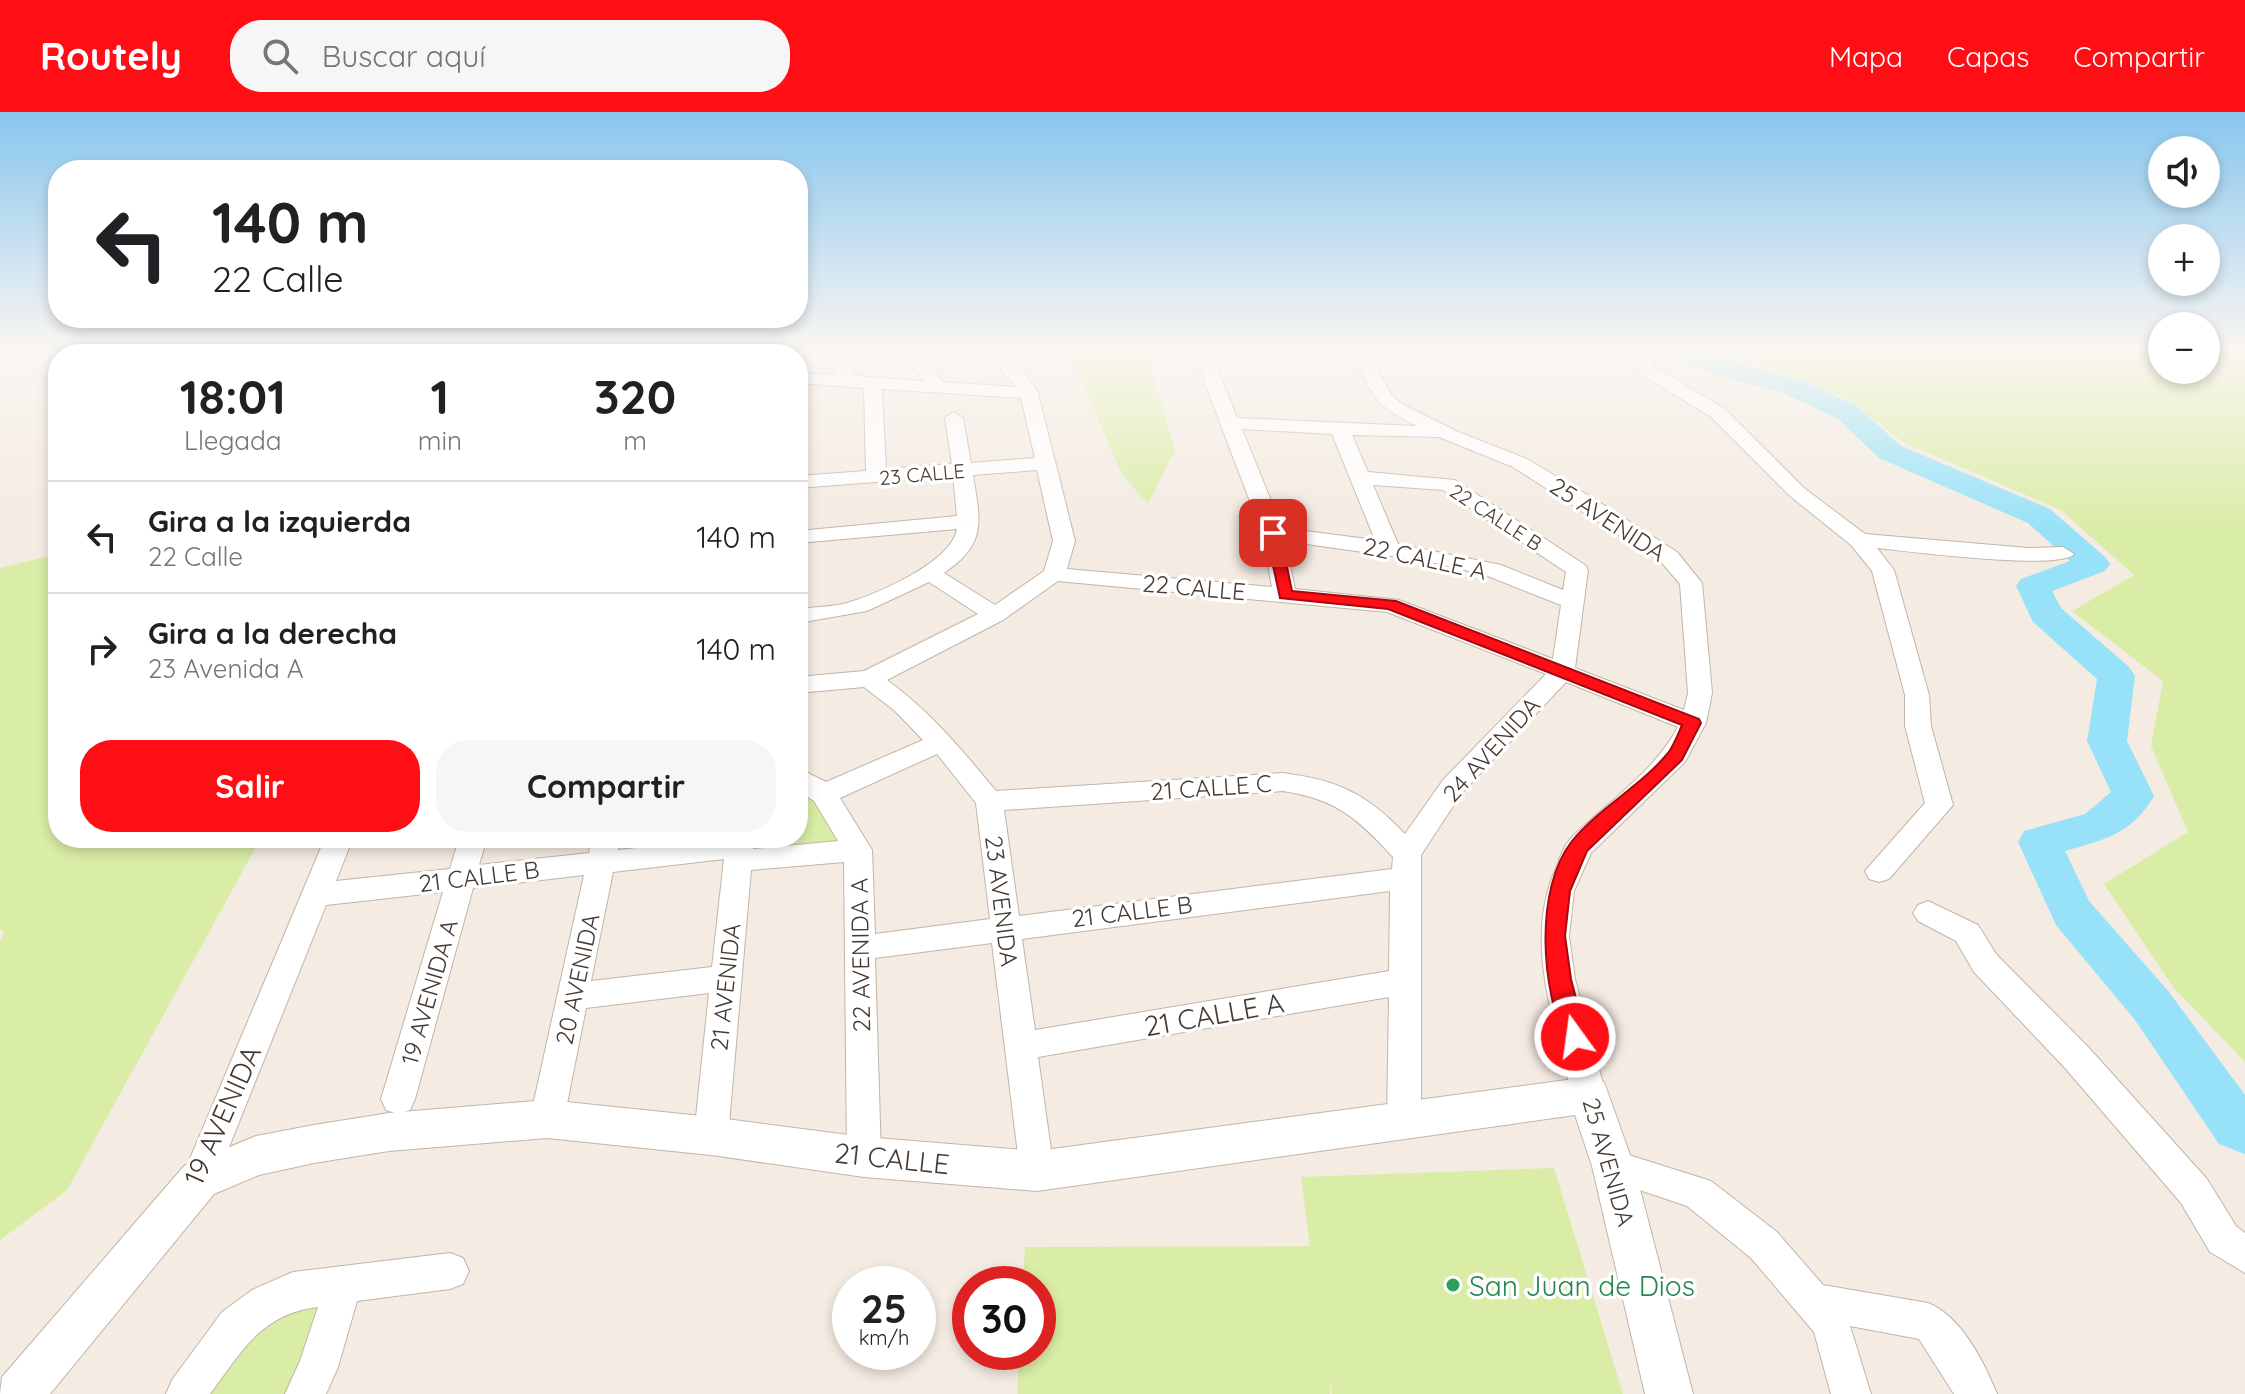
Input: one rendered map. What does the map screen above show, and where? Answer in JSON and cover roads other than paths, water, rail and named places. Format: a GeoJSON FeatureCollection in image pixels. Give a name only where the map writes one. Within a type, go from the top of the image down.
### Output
{"type":"FeatureCollection","features":[{"type":"Feature","properties":{"kind":"street"},"geometry":{"type":"LineString","coordinates":[[874,409],[876,477]]}},
{"type":"Feature","properties":{"kind":"street"},"geometry":{"type":"LineString","coordinates":[[808,684],[869,679],[995,615],[1054,574],[1064,541],[1033,409]]}},
{"type":"Feature","properties":{"kind":"street"},"geometry":{"type":"LineString","coordinates":[[1224,409],[1273,533],[1285,595]]}},
{"type":"Feature","properties":{"kind":"street","name":"25 AVENIDA"},"geometry":{"type":"LineString","coordinates":[[1397,409],[1449,435],[1520,463],[1589,504],[1679,565],[1691,583],[1700,693],[1693,723],[1676,756],[1579,847],[1560,891],[1554,936],[1589,1095],[1613,1166],[1669,1394]]}},
{"type":"Feature","properties":{"kind":"street"},"geometry":{"type":"LineString","coordinates":[[1711,409],[1797,492],[1859,540],[1883,570],[1917,695],[1918,726],[1939,805],[1879,871]]}},
{"type":"Feature","properties":{"kind":"street"},"geometry":{"type":"LineString","coordinates":[[808,615],[849,610],[930,573],[961,553],[967,538],[954,418]]}},
{"type":"Feature","properties":{"kind":"street"},"geometry":{"type":"LineString","coordinates":[[1229,423],[1449,435]]}},
{"type":"Feature","properties":{"kind":"street"},"geometry":{"type":"LineString","coordinates":[[1340,429],[1389,548]]}},
{"type":"Feature","properties":{"kind":"street","name":"23 CALLE"},"geometry":{"type":"LineString","coordinates":[[808,481],[1046,463]]}},
{"type":"Feature","properties":{"kind":"street","name":"22 CALLE B"},"geometry":{"type":"LineString","coordinates":[[1361,478],[1448,484],[1577,570],[1573,602]]}},
{"type":"Feature","properties":{"kind":"street"},"geometry":{"type":"LineString","coordinates":[[808,536],[966,521]]}},
{"type":"Feature","properties":{"kind":"street","name":"22 CALLE A"},"geometry":{"type":"LineString","coordinates":[[1273,533],[1389,548],[1493,570],[1573,602]]}},
{"type":"Feature","properties":{"kind":"street"},"geometry":{"type":"LineString","coordinates":[[1859,540],[2001,553],[2063,554]]}},
{"type":"Feature","properties":{"kind":"street"},"geometry":{"type":"LineString","coordinates":[[930,573],[995,615]]}},
{"type":"Feature","properties":{"kind":"street","name":"22 CALLE"},"geometry":{"type":"LineString","coordinates":[[1054,574],[1391,605],[1693,723]]}},
{"type":"Feature","properties":{"kind":"street"},"geometry":{"type":"LineString","coordinates":[[1563,671],[1573,602]]}},
{"type":"Feature","properties":{"kind":"street","name":"24 AVENIDA"},"geometry":{"type":"LineString","coordinates":[[1406,866],[1452,787],[1563,671]]}},
{"type":"Feature","properties":{"kind":"street","name":"23 AVENIDA"},"geometry":{"type":"LineString","coordinates":[[869,679],[904,705],[941,742],[989,801],[1037,1171]]}},
{"type":"Feature","properties":{"kind":"street"},"geometry":{"type":"LineString","coordinates":[[824,794],[941,742]]}},
{"type":"Feature","properties":{"kind":"street","name":"21 CALLE C"},"geometry":{"type":"LineString","coordinates":[[989,801],[1283,782],[1316,785],[1364,808],[1406,866]]}},
{"type":"Feature","properties":{"kind":"street","name":"22 AVENIDA A"},"geometry":{"type":"LineString","coordinates":[[808,784],[824,794],[858,850],[864,1157]]}},
{"type":"Feature","properties":{"kind":"street","name":"19 AVENIDA"},"geometry":{"type":"LineString","coordinates":[[19,1394],[199,1180],[335,848]]}},
{"type":"Feature","properties":{"kind":"street","name":"19 AVENIDA A"},"geometry":{"type":"LineString","coordinates":[[398,1099],[470,848]]}},
{"type":"Feature","properties":{"kind":"street"},"geometry":{"type":"LineString","coordinates":[[739,849],[858,850]]}},
{"type":"Feature","properties":{"kind":"street","name":"21 CALLE B"},"geometry":{"type":"LineString","coordinates":[[315,895],[462,877],[604,850],[739,849]]}},
{"type":"Feature","properties":{"kind":"street","name":"21 AVENIDA"},"geometry":{"type":"LineString","coordinates":[[711,1136],[739,849]]}},
{"type":"Feature","properties":{"kind":"street","name":"20 AVENIDA"},"geometry":{"type":"LineString","coordinates":[[547,1119],[604,850]]}},
{"type":"Feature","properties":{"kind":"street"},"geometry":{"type":"LineString","coordinates":[[1404,1120],[1406,866]]}},
{"type":"Feature","properties":{"kind":"street","name":"21 CALLE B"},"geometry":{"type":"LineString","coordinates":[[860,948],[1406,866]]}},
{"type":"Feature","properties":{"kind":"street"},"geometry":{"type":"LineString","coordinates":[[1928,913],[1967,933],[1985,963],[2077,1058],[2194,1191],[2223,1239],[2245,1255]]}},
{"type":"Feature","properties":{"kind":"street"},"geometry":{"type":"LineString","coordinates":[[574,996],[726,978]]}},
{"type":"Feature","properties":{"kind":"street","name":"21 CALLE A"},"geometry":{"type":"LineString","coordinates":[[1021,1046],[1406,981]]}},
{"type":"Feature","properties":{"kind":"street","name":"21 CALLE"},"geometry":{"type":"LineString","coordinates":[[199,1180],[256,1156],[314,1144],[389,1132],[547,1119],[711,1136],[864,1157],[1037,1171],[1589,1095]]}},
{"type":"Feature","properties":{"kind":"street"},"geometry":{"type":"LineString","coordinates":[[1613,1166],[1698,1193],[1764,1245],[1830,1322],[1851,1394]]}},
{"type":"Feature","properties":{"kind":"street"},"geometry":{"type":"LineString","coordinates":[[186,1394],[236,1326],[265,1303],[293,1291],[450,1271]]}},
{"type":"Feature","properties":{"kind":"street"},"geometry":{"type":"LineString","coordinates":[[305,1394],[318,1367],[343,1287]]}},
{"type":"Feature","properties":{"kind":"street"},"geometry":{"type":"LineString","coordinates":[[1817,1304],[1836,1304],[1928,1322],[1939,1332],[1977,1394]]}},
{"type":"Feature","properties":{"kind":"waterway"},"geometry":{"type":"LineString","coordinates":[[1840,409],[1890,452],[2039,516],[2093,564],[2033,586],[2046,614],[2116,676],[2107,741],[2133,796],[2099,826],[2039,842],[2072,912],[2152,1006],[2238,1127],[2245,1130]]}},
{"type":"Feature","properties":{"kind":"place","name":"San Juan de Dios"},"geometry":{"type":"Point","coordinates":[1453,1285]}}]}
